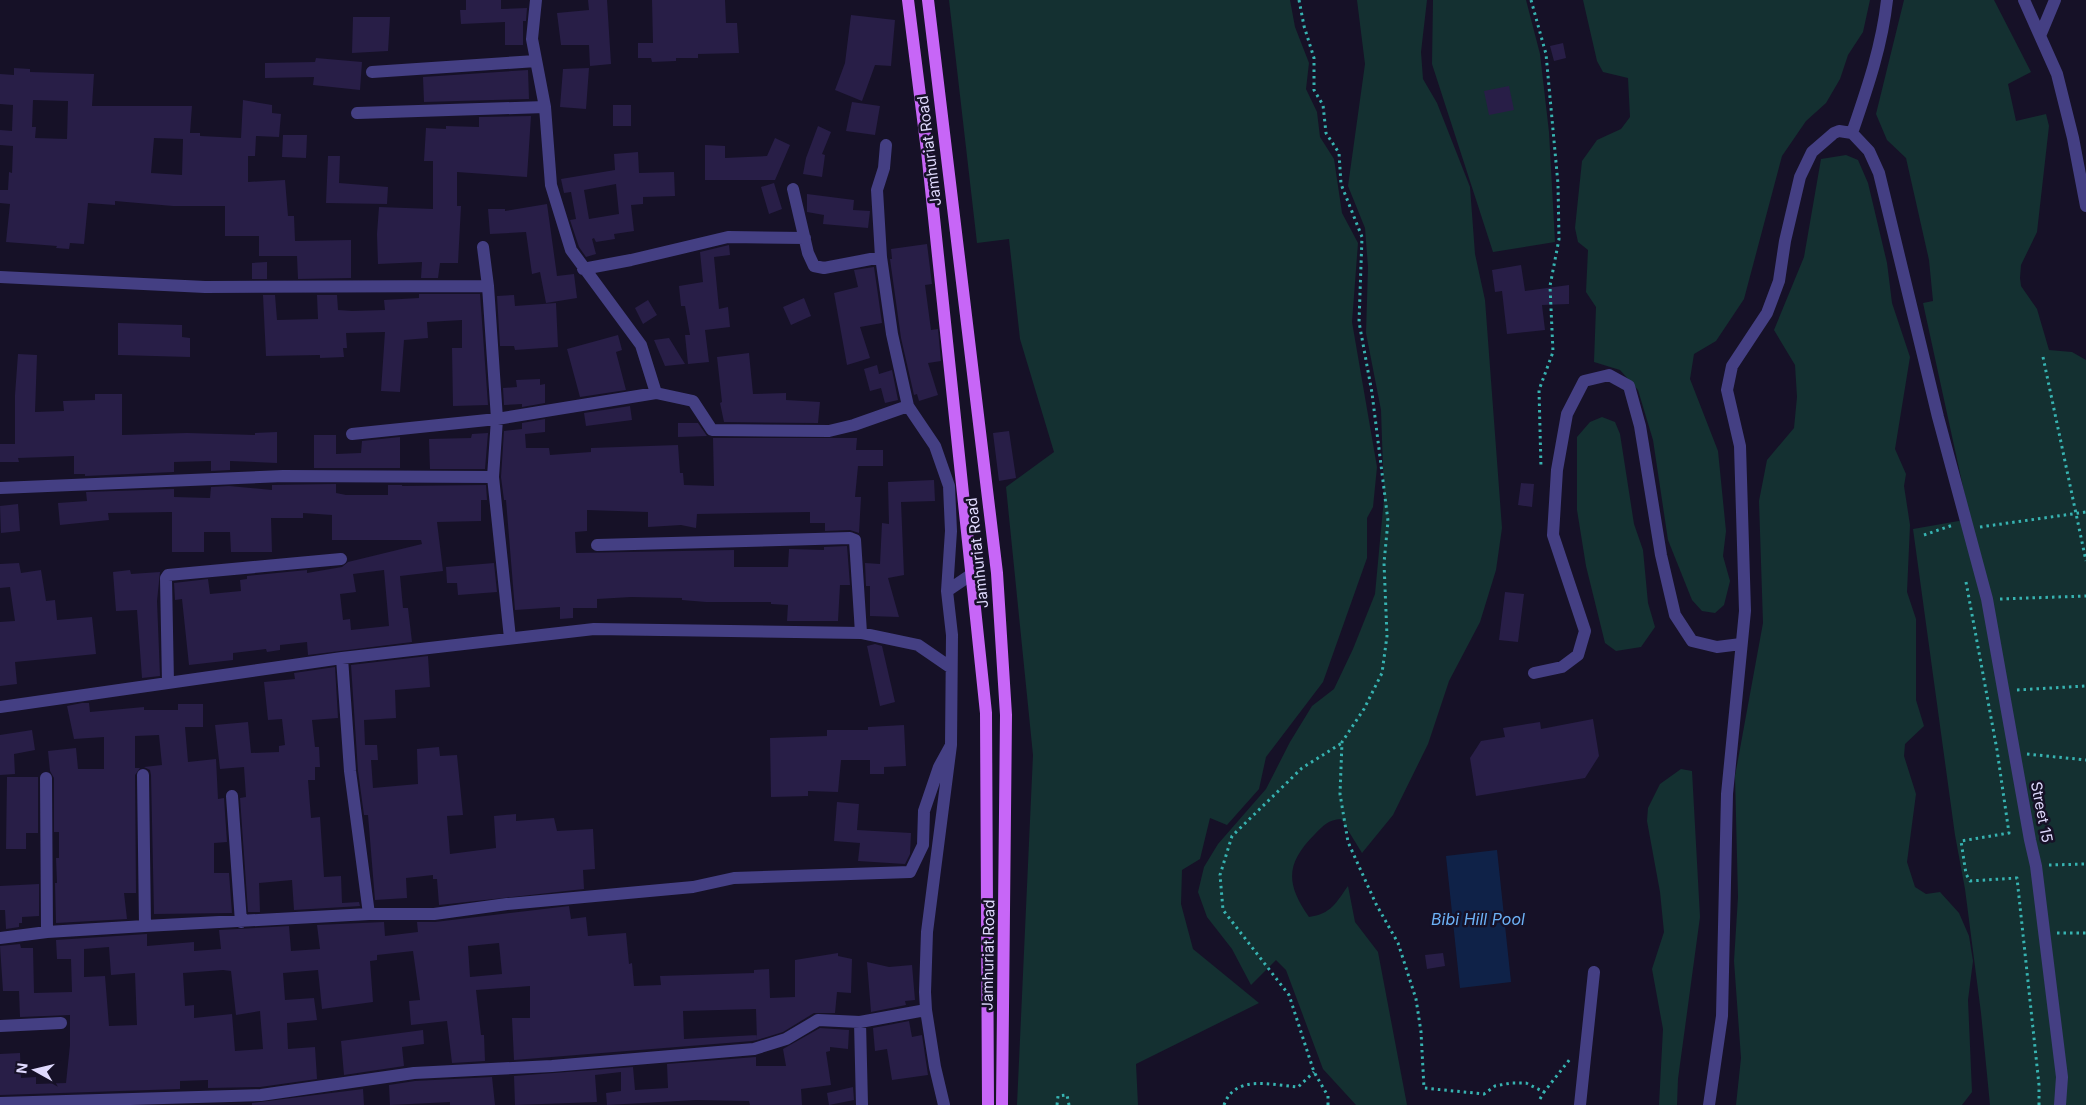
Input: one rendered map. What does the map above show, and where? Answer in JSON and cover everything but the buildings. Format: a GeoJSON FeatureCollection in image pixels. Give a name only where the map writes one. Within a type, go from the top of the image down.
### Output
{"type":"FeatureCollection","features":[{"type":"Feature","properties":{"kind":"main road","name":"Jamhuriat Road"},"geometry":{"type":"LineString","coordinates":[[908,0],[986,713],[988,1105]]}},
{"type":"Feature","properties":{"kind":"main road","name":"Jamhuriat Road"},"geometry":{"type":"LineString","coordinates":[[928,0],[997,573],[1006,715],[1002,1105]]}},
{"type":"Feature","properties":{"kind":"street"},"geometry":{"type":"LineString","coordinates":[[536,0],[532,39],[545,106],[551,185],[571,250],[640,346],[656,393]]}},
{"type":"Feature","properties":{"kind":"street"},"geometry":{"type":"LineString","coordinates":[[1709,1105],[1722,1016],[1728,794],[1745,611],[1744,524],[1740,446],[1727,390],[1732,366],[1767,313],[1779,281],[1785,241],[1800,177],[1812,152],[1834,133],[1839,131],[1852,133],[1870,80],[1885,21],[1887,0]]}},
{"type":"Feature","properties":{"kind":"street"},"geometry":{"type":"LineString","coordinates":[[2024,0],[2057,74],[2073,138],[2086,206]]}},
{"type":"Feature","properties":{"kind":"street"},"geometry":{"type":"LineString","coordinates":[[2040,36],[2055,0]]}},
{"type":"Feature","properties":{"kind":"street"},"geometry":{"type":"LineString","coordinates":[[372,72],[536,60]]}},
{"type":"Feature","properties":{"kind":"street"},"geometry":{"type":"LineString","coordinates":[[357,114],[545,106]]}},
{"type":"Feature","properties":{"kind":"street","name":"Street 15"},"geometry":{"type":"LineString","coordinates":[[1852,133],[1869,151],[1879,173],[1963,531],[1987,599],[2036,866],[2062,1077],[2060,1105]]}},
{"type":"Feature","properties":{"kind":"street"},"geometry":{"type":"LineString","coordinates":[[886,145],[884,168],[877,190],[881,257],[892,334],[908,406],[935,446],[949,486],[951,531],[947,591],[952,635],[950,667],[951,745],[927,932],[926,1010],[935,1067],[944,1105]]}},
{"type":"Feature","properties":{"kind":"street"},"geometry":{"type":"LineString","coordinates":[[793,189],[814,266],[824,268],[881,257]]}},
{"type":"Feature","properties":{"kind":"street"},"geometry":{"type":"LineString","coordinates":[[583,269],[632,260],[728,237],[805,238]]}},
{"type":"Feature","properties":{"kind":"street"},"geometry":{"type":"LineString","coordinates":[[483,247],[488,286],[497,419],[493,477],[510,638]]}},
{"type":"Feature","properties":{"kind":"street"},"geometry":{"type":"LineString","coordinates":[[0,277],[205,287],[488,286]]}},
{"type":"Feature","properties":{"kind":"street"},"geometry":{"type":"LineString","coordinates":[[1534,673],[1562,667],[1578,655],[1584,631],[1553,535],[1557,470],[1567,414],[1584,381],[1609,375],[1629,386],[1640,426],[1660,555],[1674,616],[1692,640],[1717,647],[1741,644]]}},
{"type":"Feature","properties":{"kind":"street"},"geometry":{"type":"LineString","coordinates":[[352,434],[497,419],[656,393],[693,401],[712,430],[829,431],[854,425],[908,406]]}},
{"type":"Feature","properties":{"kind":"street"},"geometry":{"type":"LineString","coordinates":[[0,488],[283,476],[493,477]]}},
{"type":"Feature","properties":{"kind":"street"},"geometry":{"type":"LineString","coordinates":[[597,545],[855,540],[862,633]]}},
{"type":"Feature","properties":{"kind":"street"},"geometry":{"type":"LineString","coordinates":[[168,683],[166,578],[168,574],[341,559]]}},
{"type":"Feature","properties":{"kind":"street"},"geometry":{"type":"LineString","coordinates":[[947,591],[972,574]]}},
{"type":"Feature","properties":{"kind":"street"},"geometry":{"type":"LineString","coordinates":[[0,707],[342,658],[594,629],[862,633],[918,645],[950,667]]}},
{"type":"Feature","properties":{"kind":"street"},"geometry":{"type":"LineString","coordinates":[[342,658],[350,771],[369,914]]}},
{"type":"Feature","properties":{"kind":"street"},"geometry":{"type":"LineString","coordinates":[[0,938],[47,932],[145,926],[369,914],[434,914],[507,904],[693,887],[734,878],[910,872],[923,845],[924,811],[939,767],[951,745]]}},
{"type":"Feature","properties":{"kind":"street"},"geometry":{"type":"LineString","coordinates":[[143,775],[145,926]]}},
{"type":"Feature","properties":{"kind":"street"},"geometry":{"type":"LineString","coordinates":[[46,778],[47,932]]}},
{"type":"Feature","properties":{"kind":"street"},"geometry":{"type":"LineString","coordinates":[[232,796],[241,922]]}},
{"type":"Feature","properties":{"kind":"street"},"geometry":{"type":"LineString","coordinates":[[1580,1105],[1594,972]]}},
{"type":"Feature","properties":{"kind":"street"},"geometry":{"type":"LineString","coordinates":[[0,1103],[261,1095],[414,1073],[552,1066],[754,1049],[786,1039],[818,1020],[860,1022],[926,1010]]}},
{"type":"Feature","properties":{"kind":"street"},"geometry":{"type":"LineString","coordinates":[[860,1022],[862,1105]]}},
{"type":"Feature","properties":{"kind":"street"},"geometry":{"type":"LineString","coordinates":[[0,1026],[61,1023]]}},
{"type":"Feature","properties":{"kind":"path"},"geometry":{"type":"LineString","coordinates":[[1299,0],[1304,26],[1314,58],[1314,90],[1323,106],[1326,133],[1339,153],[1341,184],[1362,237],[1359,322],[1372,393],[1388,521],[1384,563],[1387,636],[1382,673],[1364,709],[1342,742],[1302,768],[1232,836],[1220,875],[1223,910],[1289,995],[1314,1072],[1328,1096],[1328,1105]]}},
{"type":"Feature","properties":{"kind":"path"},"geometry":{"type":"LineString","coordinates":[[1531,0],[1546,54],[1558,184],[1559,238],[1550,286],[1553,352],[1539,390],[1541,470]]}},
{"type":"Feature","properties":{"kind":"path"},"geometry":{"type":"LineString","coordinates":[[2042,357],[2086,560]]}},
{"type":"Feature","properties":{"kind":"path"},"geometry":{"type":"LineString","coordinates":[[1924,535],[1956,524],[1963,531],[2076,512],[2086,512]]}},
{"type":"Feature","properties":{"kind":"path"},"geometry":{"type":"LineString","coordinates":[[1965,577],[1997,750],[2009,834],[1961,841],[1966,874],[1970,881],[2017,878],[2039,1085],[2039,1105]]}},
{"type":"Feature","properties":{"kind":"path"},"geometry":{"type":"LineString","coordinates":[[1970,604],[1987,599],[2086,596]]}},
{"type":"Feature","properties":{"kind":"path"},"geometry":{"type":"LineString","coordinates":[[2004,691],[2086,686]]}},
{"type":"Feature","properties":{"kind":"path"},"geometry":{"type":"LineString","coordinates":[[1342,742],[1340,794],[1348,842],[1376,904],[1398,943],[1416,999],[1421,1032],[1424,1088],[1484,1094],[1495,1086],[1526,1083],[1544,1092]]}},
{"type":"Feature","properties":{"kind":"path"},"geometry":{"type":"LineString","coordinates":[[2014,752],[2086,760]]}},
{"type":"Feature","properties":{"kind":"path"},"geometry":{"type":"LineString","coordinates":[[2036,866],[2086,864]]}},
{"type":"Feature","properties":{"kind":"path"},"geometry":{"type":"LineString","coordinates":[[2044,933],[2086,933]]}},
{"type":"Feature","properties":{"kind":"path"},"geometry":{"type":"LineString","coordinates":[[1540,1099],[1587,1038]]}},
{"type":"Feature","properties":{"kind":"path"},"geometry":{"type":"LineString","coordinates":[[1224,1105],[1227,1096],[1236,1087],[1250,1083],[1298,1087],[1314,1072]]}},
{"type":"Feature","properties":{"kind":"path"},"geometry":{"type":"LineString","coordinates":[[1057,1105],[1058,1096],[1067,1095],[1069,1105]]}},
{"type":"Feature","properties":{"kind":"green space"},"geometry":{"type":"Polygon","coordinates":[[[949,0],[1290,0],[1295,27],[1309,63],[1306,89],[1317,112],[1320,137],[1334,159],[1342,213],[1358,243],[1352,322],[1377,467],[1373,507],[1367,518],[1367,558],[1323,682],[1266,757],[1259,789],[1227,825],[1210,818],[1200,859],[1182,870],[1181,904],[1193,949],[1259,1003],[1136,1064],[1138,1105],[1017,1105],[1033,755],[1006,487],[1054,452],[1020,339],[1009,239],[977,243],[949,0]]]}},
{"type":"Feature","properties":{"kind":"green space"},"geometry":{"type":"Polygon","coordinates":[[[1357,0],[1427,0],[1421,52],[1423,79],[1437,103],[1470,187],[1475,254],[1485,300],[1502,528],[1496,570],[1480,622],[1449,681],[1428,744],[1393,815],[1362,853],[1341,819],[1333,820],[1326,824],[1305,845],[1298,855],[1292,874],[1296,894],[1309,917],[1317,916],[1332,907],[1348,886],[1355,922],[1378,952],[1407,1105],[1356,1105],[1323,1069],[1286,970],[1276,960],[1251,985],[1232,949],[1207,917],[1198,892],[1204,867],[1218,844],[1266,789],[1290,742],[1312,706],[1334,689],[1353,649],[1375,594],[1384,498],[1381,410],[1366,333],[1368,267],[1365,228],[1348,186],[1365,64],[1357,0]]]}},
{"type":"Feature","properties":{"kind":"green space"},"geometry":{"type":"Polygon","coordinates":[[[1433,0],[1526,0],[1540,54],[1549,132],[1555,242],[1493,252],[1432,64],[1433,0]]]}},
{"type":"Feature","properties":{"kind":"green space"},"geometry":{"type":"Polygon","coordinates":[[[1583,0],[1870,0],[1863,32],[1848,55],[1840,79],[1826,103],[1806,121],[1782,156],[1744,299],[1716,341],[1694,354],[1690,379],[1718,451],[1726,531],[1723,556],[1730,581],[1724,605],[1715,613],[1702,611],[1692,600],[1668,540],[1653,440],[1638,390],[1620,370],[1594,362],[1596,307],[1586,292],[1588,250],[1578,242],[1575,228],[1582,161],[1597,140],[1621,129],[1630,117],[1628,78],[1603,72],[1597,61],[1583,0]]]}},
{"type":"Feature","properties":{"kind":"green space"},"geometry":{"type":"Polygon","coordinates":[[[1904,0],[1994,0],[2031,72],[2008,84],[2016,121],[2046,114],[2049,126],[2037,232],[2021,265],[2020,278],[2021,286],[2037,309],[2049,350],[2072,352],[2086,360],[2086,1105],[1990,1105],[1981,1013],[1965,889],[1955,835],[1913,529],[1970,519],[1923,303],[1933,301],[1929,260],[1906,158],[1887,140],[1876,114],[1904,0]]]}},
{"type":"Feature","properties":{"kind":"green space"},"geometry":{"type":"Polygon","coordinates":[[[1846,155],[1858,160],[1868,183],[1887,263],[1892,303],[1910,357],[1895,449],[1906,474],[1904,486],[1910,525],[1907,592],[1916,619],[1916,700],[1924,726],[1905,744],[1904,756],[1916,794],[1907,862],[1915,887],[1926,894],[1940,892],[1959,913],[1969,936],[1973,961],[1968,1000],[1972,1092],[1962,1105],[1736,1105],[1741,1058],[1734,961],[1738,897],[1735,776],[1763,623],[1759,501],[1767,460],[1794,428],[1797,397],[1795,365],[1774,330],[1804,257],[1821,159],[1846,155]]]}},
{"type":"Feature","properties":{"kind":"green space"},"geometry":{"type":"Polygon","coordinates":[[[1602,417],[1615,422],[1620,434],[1634,524],[1643,550],[1648,603],[1655,627],[1641,647],[1616,651],[1605,643],[1586,566],[1577,510],[1577,437],[1590,422],[1602,417]]]}},
{"type":"Feature","properties":{"kind":"green space"},"geometry":{"type":"Polygon","coordinates":[[[1681,769],[1692,771],[1700,917],[1678,1079],[1677,1105],[1659,1105],[1663,1029],[1652,969],[1664,932],[1660,892],[1647,821],[1648,808],[1660,784],[1681,769]]]}},
{"type":"Feature","properties":{"kind":"water","name":"Bibi Hill Pool"},"geometry":{"type":"Polygon","coordinates":[[[1497,850],[1511,982],[1460,988],[1446,856],[1497,850]]]}}]}
